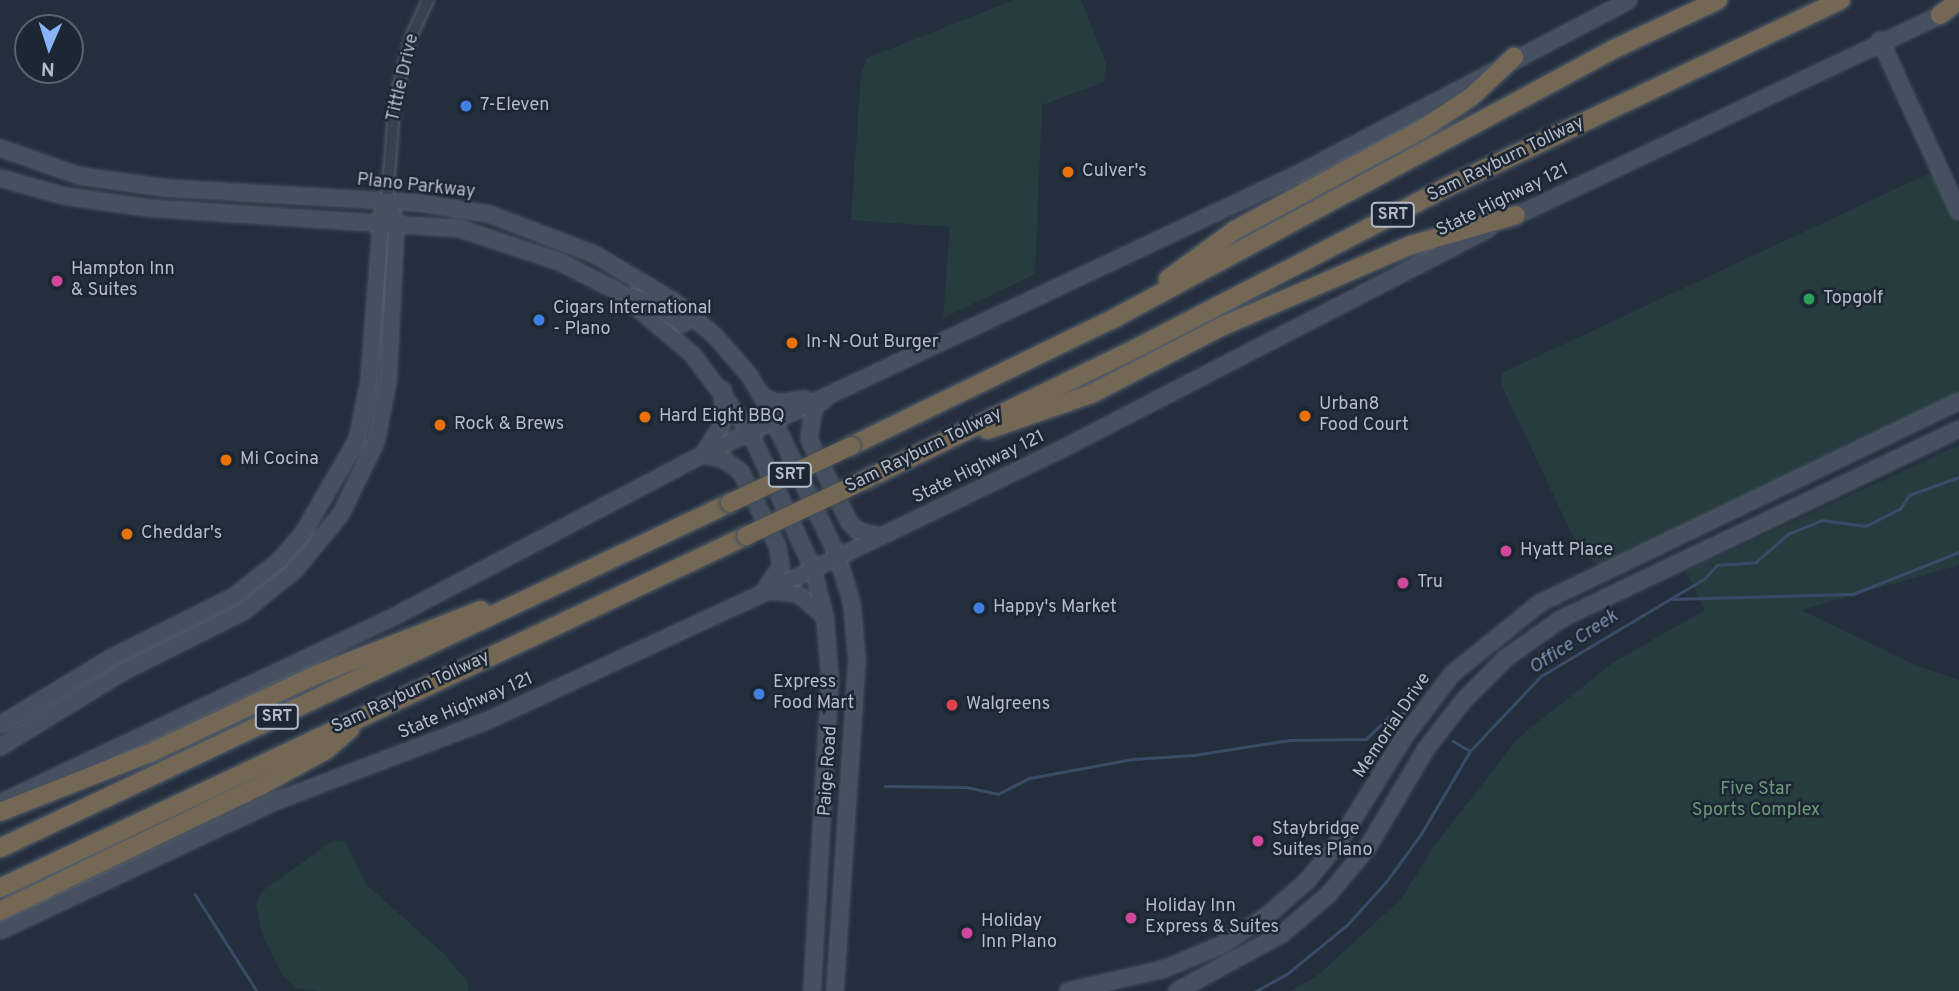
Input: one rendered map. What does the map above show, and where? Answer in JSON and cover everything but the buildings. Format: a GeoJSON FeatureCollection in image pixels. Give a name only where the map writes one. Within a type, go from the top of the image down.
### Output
{"type":"FeatureCollection","features":[{"type":"Feature","properties":{"kind":"highway","name":"Sam Rayburn Tollway"},"geometry":{"type":"LineString","coordinates":[[0,848],[851,446],[1111,320],[1614,49],[1718,0]]}},
{"type":"Feature","properties":{"kind":"highway","name":"Sam Rayburn Tollway"},"geometry":{"type":"LineString","coordinates":[[0,887],[950,440],[1444,188],[1841,0]]}},
{"type":"Feature","properties":{"kind":"highway"},"geometry":{"type":"LineString","coordinates":[[1940,15],[1959,0]]}},
{"type":"Feature","properties":{"kind":"highway"},"geometry":{"type":"LineString","coordinates":[[1111,320],[1235,230],[1431,124],[1471,97],[1514,57]]}},
{"type":"Feature","properties":{"kind":"highway"},"geometry":{"type":"LineString","coordinates":[[950,440],[1024,421],[1091,394],[1223,327],[1411,245],[1516,215]]}},
{"type":"Feature","properties":{"kind":"highway"},"geometry":{"type":"LineString","coordinates":[[0,812],[150,753],[318,674],[448,621],[554,586]]}},
{"type":"Feature","properties":{"kind":"highway"},"geometry":{"type":"LineString","coordinates":[[0,911],[260,786],[326,750],[370,713]]}},
{"type":"Feature","properties":{"kind":"main road"},"geometry":{"type":"LineString","coordinates":[[0,803],[399,614],[702,454],[1302,172],[1514,57],[1629,0]]}},
{"type":"Feature","properties":{"kind":"main road","name":"State Highway 121"},"geometry":{"type":"LineString","coordinates":[[1,931],[262,807],[489,720],[764,593],[1098,431],[1516,215],[1880,40],[1959,7]]}},
{"type":"Feature","properties":{"kind":"main road"},"geometry":{"type":"LineString","coordinates":[[1880,40],[1959,212]]}},
{"type":"Feature","properties":{"kind":"main road","name":"Plano Parkway"},"geometry":{"type":"LineString","coordinates":[[0,148],[80,176],[166,188],[387,201],[478,212],[550,233],[617,267],[694,316],[737,361],[774,420],[838,557]]}},
{"type":"Feature","properties":{"kind":"main road","name":"Plano Parkway"},"geometry":{"type":"LineString","coordinates":[[0,178],[71,198],[148,208],[396,222],[495,238],[560,262],[617,291],[669,331],[723,390],[750,432],[813,569]]}},
{"type":"Feature","properties":{"kind":"main road"},"geometry":{"type":"LineString","coordinates":[[0,725],[99,664],[233,597],[279,561],[302,535],[346,464],[359,431],[369,382],[378,222],[387,201]]}},
{"type":"Feature","properties":{"kind":"main road"},"geometry":{"type":"LineString","coordinates":[[0,747],[119,674],[243,612],[271,593],[318,545],[360,482],[380,423],[388,381],[396,222],[387,201]]}},
{"type":"Feature","properties":{"kind":"main road"},"geometry":{"type":"LineString","coordinates":[[617,291],[650,302],[682,324],[694,316]]}},
{"type":"Feature","properties":{"kind":"main road"},"geometry":{"type":"LineString","coordinates":[[702,454],[722,425],[723,390]]}},
{"type":"Feature","properties":{"kind":"main road"},"geometry":{"type":"LineString","coordinates":[[760,394],[787,404],[833,393]]}},
{"type":"Feature","properties":{"kind":"main road"},"geometry":{"type":"LineString","coordinates":[[833,393],[814,407],[809,439],[849,522],[871,537],[883,535]]}},
{"type":"Feature","properties":{"kind":"main road","name":"Memorial Drive"},"geometry":{"type":"LineString","coordinates":[[1068,991],[1119,987],[1221,945],[1268,915],[1308,880],[1340,840],[1405,736],[1452,674],[1490,639],[1540,603],[1959,401]]}},
{"type":"Feature","properties":{"kind":"main road"},"geometry":{"type":"LineString","coordinates":[[1177,991],[1282,934],[1329,894],[1368,848],[1426,749],[1464,700],[1506,657],[1561,619],[1959,429]]}},
{"type":"Feature","properties":{"kind":"main road"},"geometry":{"type":"LineString","coordinates":[[702,454],[723,459],[741,472],[777,545],[781,566],[764,593]]}},
{"type":"Feature","properties":{"kind":"main road"},"geometry":{"type":"LineString","coordinates":[[1841,457],[1853,480]]}},
{"type":"Feature","properties":{"kind":"main road","name":"Paige Road"},"geometry":{"type":"LineString","coordinates":[[835,991],[857,660],[852,604],[838,557]]}},
{"type":"Feature","properties":{"kind":"main road","name":"Paige Road"},"geometry":{"type":"LineString","coordinates":[[812,991],[830,679],[825,617],[813,569]]}},
{"type":"Feature","properties":{"kind":"main road"},"geometry":{"type":"LineString","coordinates":[[1594,575],[1605,598]]}},
{"type":"Feature","properties":{"kind":"main road"},"geometry":{"type":"LineString","coordinates":[[764,593],[798,594],[825,617]]}},
{"type":"Feature","properties":{"kind":"main road"},"geometry":{"type":"LineString","coordinates":[[1405,736],[1426,749]]}},
{"type":"Feature","properties":{"kind":"main road"},"geometry":{"type":"LineString","coordinates":[[823,814],[845,816]]}},
{"type":"Feature","properties":{"kind":"street","name":"Tittle Drive"},"geometry":{"type":"LineString","coordinates":[[387,201],[395,100],[411,37],[428,0]]}},
{"type":"Feature","properties":{"kind":"green space"},"geometry":{"type":"Polygon","coordinates":[[[1014,0],[1081,0],[1106,63],[1104,82],[1042,105],[1035,274],[943,318],[950,227],[851,220],[861,73],[867,58],[1014,0]]]}},
{"type":"Feature","properties":{"kind":"green space","name":"Topgolf"},"geometry":{"type":"Polygon","coordinates":[[[1932,172],[1959,224],[1959,398],[1603,565],[1595,563],[1577,545],[1501,384],[1502,373],[1932,172]]]}},
{"type":"Feature","properties":{"kind":"green space","name":"Five Star Sports Complex"},"geometry":{"type":"Polygon","coordinates":[[[1959,445],[1959,565],[1801,610],[1917,666],[1959,680],[1959,991],[1289,991],[1316,977],[1401,899],[1435,845],[1518,738],[1614,662],[1705,610],[1686,571],[1959,445]]]}},
{"type":"Feature","properties":{"kind":"green space"},"geometry":{"type":"Polygon","coordinates":[[[344,840],[367,885],[446,956],[468,983],[468,991],[318,991],[296,988],[282,975],[262,934],[256,905],[261,892],[331,842],[344,840]]]}},
{"type":"Feature","properties":{"kind":"waterway","name":"Office Creek"},"geometry":{"type":"LineString","coordinates":[[1256,991],[1287,974],[1347,925],[1386,882],[1421,834],[1470,751],[1541,676],[1704,579],[1717,565],[1756,562],[1788,534],[1822,520],[1866,526],[1900,509],[1909,495],[1959,477]]}},
{"type":"Feature","properties":{"kind":"waterway"},"geometry":{"type":"LineString","coordinates":[[1672,599],[1853,594],[1959,552]]}},
{"type":"Feature","properties":{"kind":"waterway"},"geometry":{"type":"LineString","coordinates":[[885,786],[966,787],[998,794],[1030,778],[1133,759],[1194,755],[1290,740],[1366,739],[1389,717],[1406,712]]}},
{"type":"Feature","properties":{"kind":"waterway"},"geometry":{"type":"LineString","coordinates":[[1453,741],[1470,751]]}},
{"type":"Feature","properties":{"kind":"waterway"},"geometry":{"type":"LineString","coordinates":[[195,894],[257,991]]}},
{"type":"Feature","properties":{"kind":"place","name":"7-Eleven"},"geometry":{"type":"Point","coordinates":[466,106]}},
{"type":"Feature","properties":{"kind":"place","name":"Culver's"},"geometry":{"type":"Point","coordinates":[1068,172]}},
{"type":"Feature","properties":{"kind":"place","name":"Hampton Inn & Suites"},"geometry":{"type":"Point","coordinates":[57,281]}},
{"type":"Feature","properties":{"kind":"place","name":"Topgolf"},"geometry":{"type":"Point","coordinates":[1809,299]}},
{"type":"Feature","properties":{"kind":"place","name":"Cigars International - Plano"},"geometry":{"type":"Point","coordinates":[539,320]}},
{"type":"Feature","properties":{"kind":"place","name":"In-N-Out Burger"},"geometry":{"type":"Point","coordinates":[792,343]}},
{"type":"Feature","properties":{"kind":"place","name":"Urban8 Food Court"},"geometry":{"type":"Point","coordinates":[1305,416]}},
{"type":"Feature","properties":{"kind":"place","name":"Hard Eight BBQ"},"geometry":{"type":"Point","coordinates":[645,417]}},
{"type":"Feature","properties":{"kind":"place","name":"Rock & Brews"},"geometry":{"type":"Point","coordinates":[440,425]}},
{"type":"Feature","properties":{"kind":"place","name":"Mi Cocina"},"geometry":{"type":"Point","coordinates":[226,460]}},
{"type":"Feature","properties":{"kind":"place","name":"Cheddar's"},"geometry":{"type":"Point","coordinates":[127,534]}},
{"type":"Feature","properties":{"kind":"place","name":"Hyatt Place"},"geometry":{"type":"Point","coordinates":[1506,551]}},
{"type":"Feature","properties":{"kind":"place","name":"Tru"},"geometry":{"type":"Point","coordinates":[1403,583]}},
{"type":"Feature","properties":{"kind":"place","name":"Happy's Market"},"geometry":{"type":"Point","coordinates":[979,608]}},
{"type":"Feature","properties":{"kind":"place","name":"Express Food Mart"},"geometry":{"type":"Point","coordinates":[759,694]}},
{"type":"Feature","properties":{"kind":"place","name":"Walgreens"},"geometry":{"type":"Point","coordinates":[952,705]}},
{"type":"Feature","properties":{"kind":"place","name":"Staybridge Suites Plano"},"geometry":{"type":"Point","coordinates":[1258,841]}},
{"type":"Feature","properties":{"kind":"place","name":"Holiday Inn Express & Suites"},"geometry":{"type":"Point","coordinates":[1131,918]}},
{"type":"Feature","properties":{"kind":"place","name":"Holiday Inn Plano"},"geometry":{"type":"Point","coordinates":[967,933]}}]}
